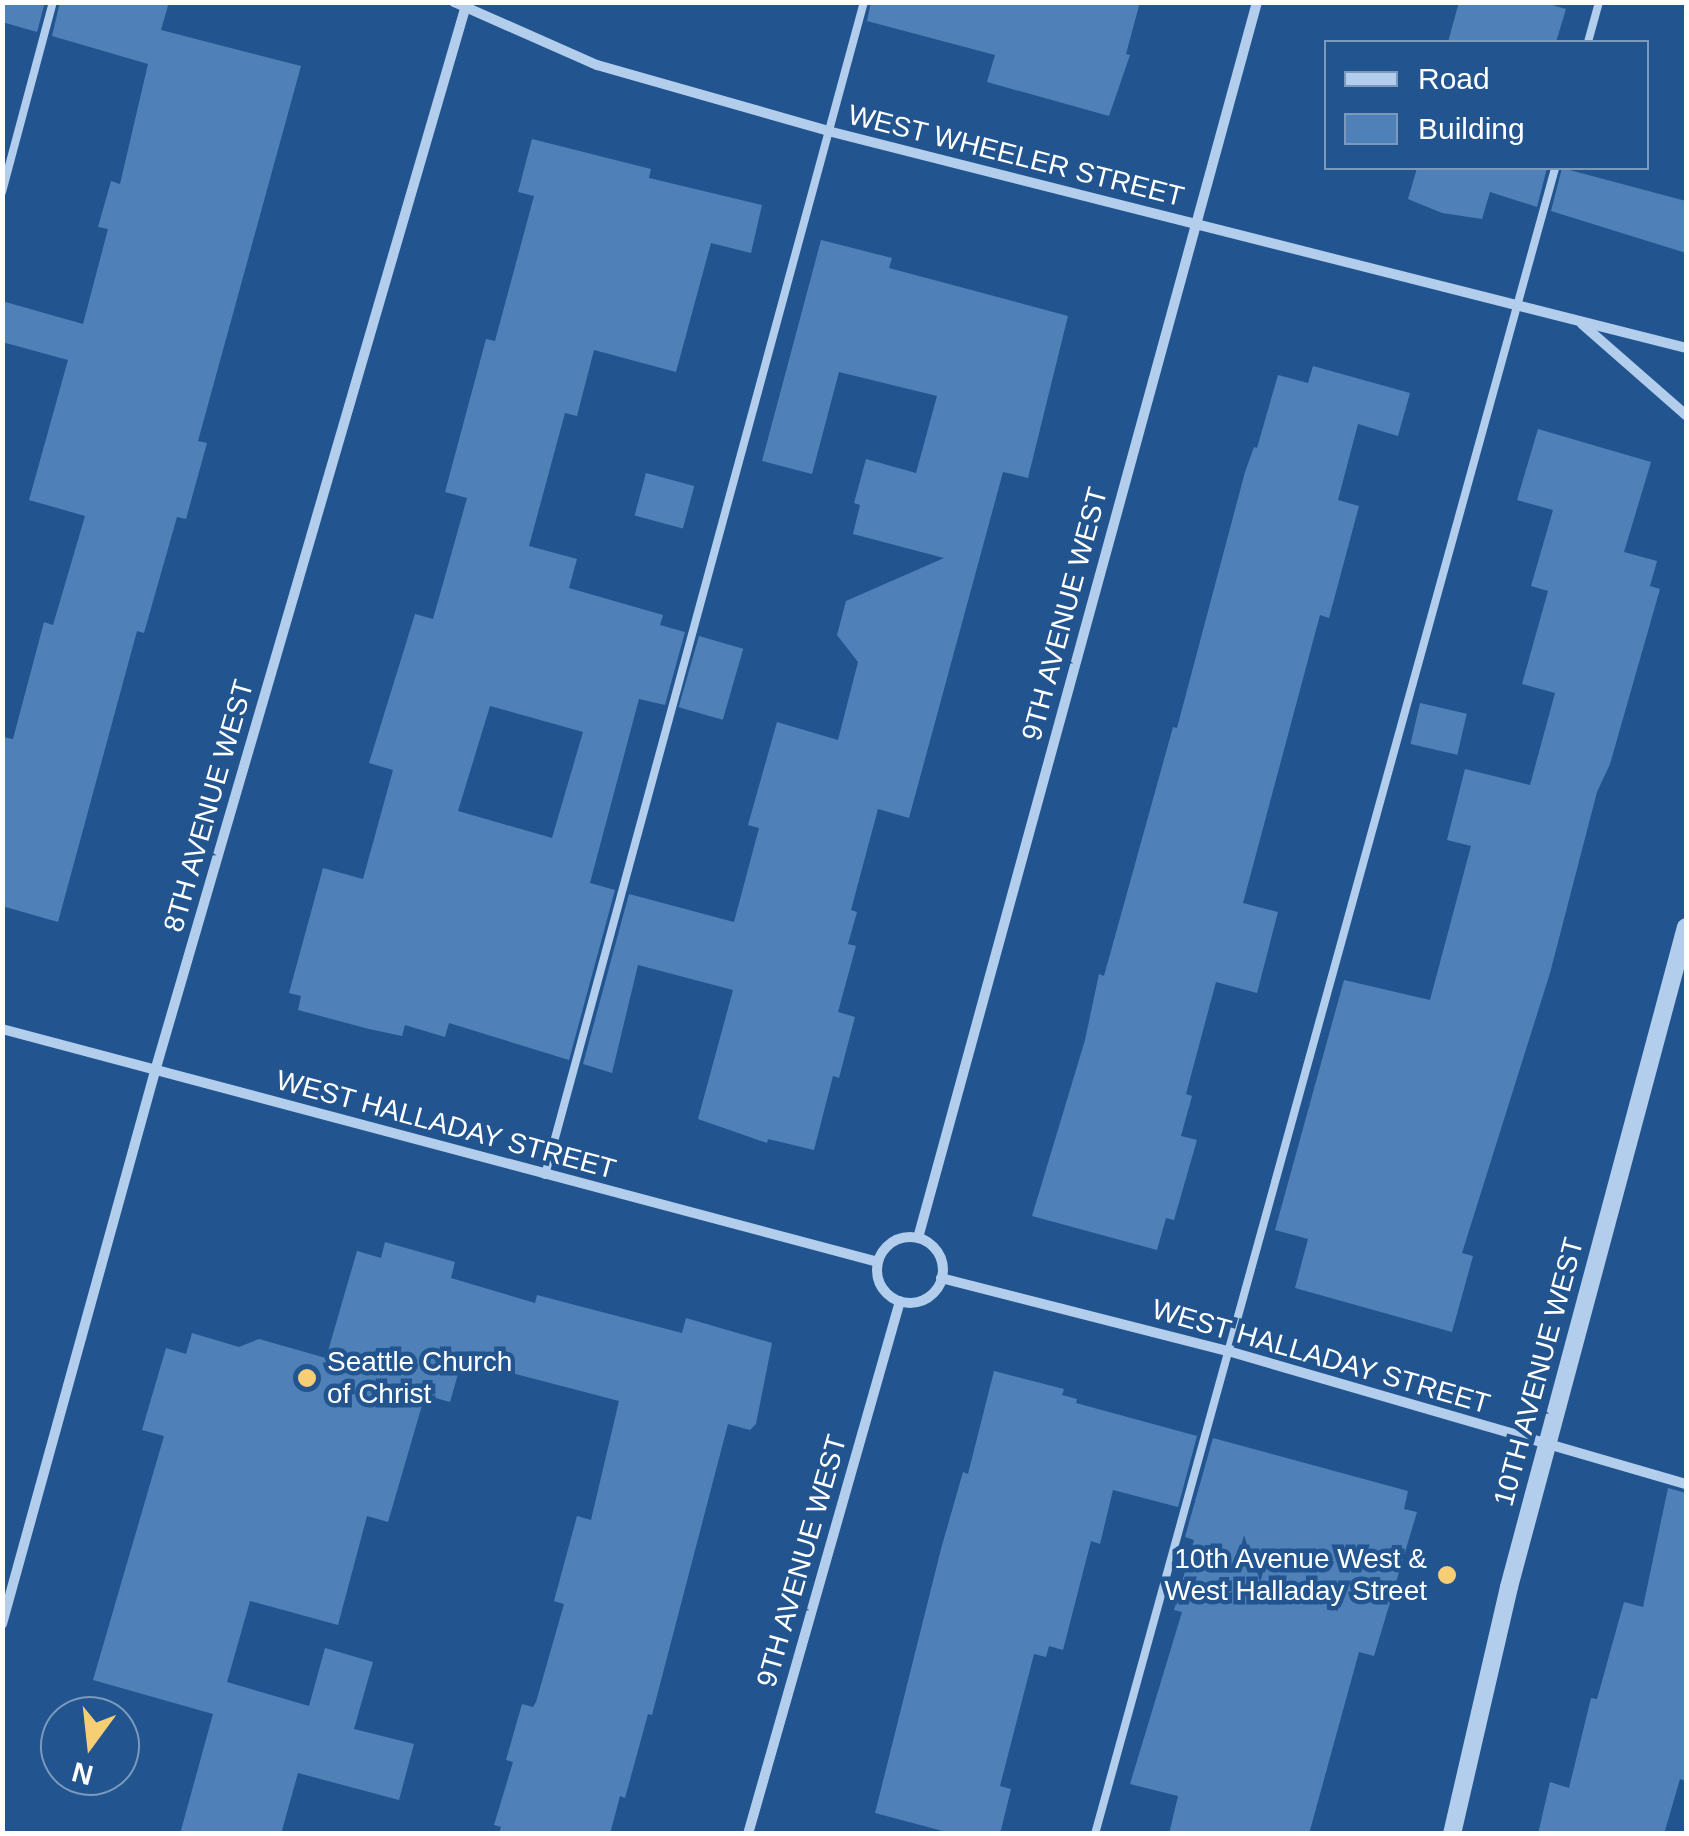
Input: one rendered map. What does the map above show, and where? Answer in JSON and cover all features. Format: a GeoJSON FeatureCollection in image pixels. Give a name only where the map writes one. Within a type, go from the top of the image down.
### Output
{"type":"FeatureCollection","features":[{"type":"Feature","properties":{"kind":"street","name":"9TH AVENUE WEST"},"geometry":{"type":"LineString","coordinates":[[918,1238],[1257,2]]}},
{"type":"Feature","properties":{"kind":"street","name":"WEST WHEELER STREET"},"geometry":{"type":"LineString","coordinates":[[462,4],[597,65],[828,131],[1686,348]]}},
{"type":"Feature","properties":{"kind":"street","name":"8TH AVENUE WEST"},"geometry":{"type":"LineString","coordinates":[[2,1624],[155,1072],[462,4]]}},
{"type":"Feature","properties":{"kind":"street","name":"WEST WHEELER STREET"},"geometry":{"type":"LineString","coordinates":[[1578,320],[1686,415]]}},
{"type":"Feature","properties":{"kind":"street","name":"10TH AVENUE WEST"},"geometry":{"type":"LineString","coordinates":[[1452,1834],[1479,1706],[1686,927]]}},
{"type":"Feature","properties":{"kind":"street","name":"WEST HALLADAY STREET"},"geometry":{"type":"LineString","coordinates":[[2,1029],[878,1262]]}},
{"type":"Feature","properties":{"kind":"street"},"geometry":{"type":"LineString","coordinates":[[918,1238],[938,1253],[941,1278],[927,1298],[900,1301],[879,1282],[878,1262],[892,1242],[918,1238]]}},
{"type":"Feature","properties":{"kind":"street","name":"WEST HALLADAY STREET"},"geometry":{"type":"LineString","coordinates":[[941,1278],[1228,1351],[1686,1484]]}},
{"type":"Feature","properties":{"kind":"street","name":"9TH AVENUE WEST"},"geometry":{"type":"LineString","coordinates":[[748,1834],[900,1301]]}},
{"type":"Feature","properties":{"kind":"lane"},"geometry":{"type":"LineString","coordinates":[[2,192],[53,2]]}},
{"type":"Feature","properties":{"kind":"lane"},"geometry":{"type":"LineString","coordinates":[[545,1175],[864,2]]}},
{"type":"Feature","properties":{"kind":"lane"},"geometry":{"type":"LineString","coordinates":[[1589,40],[1599,2]]}},
{"type":"Feature","properties":{"kind":"lane"},"geometry":{"type":"LineString","coordinates":[[1095,1834],[1554,170]]}},
{"type":"Feature","properties":{"kind":"building"},"geometry":{"type":"Polygon","coordinates":[[[2,2],[45,2],[37,32],[2,22],[2,2]]]}},
{"type":"Feature","properties":{"kind":"building"},"geometry":{"type":"Polygon","coordinates":[[[60,2],[169,2],[161,30],[301,66],[198,441],[207,443],[186,519],[177,517],[144,633],[137,631],[58,922],[2,906],[2,737],[13,739],[44,622],[53,625],[85,516],[29,500],[68,360],[2,342],[2,301],[83,324],[108,229],[98,227],[111,181],[120,184],[148,64],[52,36],[60,2]]]}},
{"type":"Feature","properties":{"kind":"building"},"geometry":{"type":"Polygon","coordinates":[[[871,2],[1140,2],[1126,54],[1130,55],[1109,116],[987,82],[995,55],[867,21],[871,2]]]}},
{"type":"Feature","properties":{"kind":"building"},"geometry":{"type":"Polygon","coordinates":[[[1459,2],[1542,2],[1566,9],[1557,40],[1449,40],[1459,2]]]}},
{"type":"Feature","properties":{"kind":"building"},"geometry":{"type":"Polygon","coordinates":[[[532,139],[651,169],[649,178],[762,205],[751,253],[711,243],[676,372],[594,350],[577,416],[565,413],[529,546],[577,559],[569,588],[663,615],[660,625],[685,632],[665,705],[639,699],[590,883],[615,890],[569,1060],[449,1023],[445,1037],[405,1025],[402,1036],[369,1029],[298,1010],[301,996],[289,993],[323,868],[363,879],[393,770],[369,763],[415,614],[433,619],[467,498],[445,492],[486,339],[495,341],[534,196],[518,192],[532,139]],[[490,706],[458,811],[552,838],[583,732],[490,706]]]}},
{"type":"Feature","properties":{"kind":"building"},"geometry":{"type":"Polygon","coordinates":[[[1416,170],[1546,170],[1537,207],[1490,192],[1482,219],[1442,213],[1408,199],[1416,170]]]}},
{"type":"Feature","properties":{"kind":"building"},"geometry":{"type":"Polygon","coordinates":[[[1561,170],[1686,201],[1686,253],[1551,211],[1561,170]]]}},
{"type":"Feature","properties":{"kind":"building"},"geometry":{"type":"Polygon","coordinates":[[[821,240],[892,258],[889,268],[1068,316],[1028,478],[1003,472],[909,818],[878,809],[851,910],[857,912],[848,944],[856,946],[838,1012],[855,1017],[839,1078],[833,1076],[814,1150],[768,1139],[767,1143],[698,1119],[733,990],[638,965],[612,1073],[583,1064],[629,894],[734,922],[759,828],[748,825],[777,722],[838,740],[858,662],[837,635],[846,601],[944,558],[853,534],[860,505],[854,503],[866,459],[916,473],[937,396],[839,372],[812,474],[762,461],[821,240]]]}},
{"type":"Feature","properties":{"kind":"building"},"geometry":{"type":"Polygon","coordinates":[[[1313,366],[1410,393],[1398,436],[1358,424],[1338,500],[1359,506],[1329,618],[1320,615],[1243,903],[1278,912],[1257,993],[1216,982],[1186,1094],[1192,1096],[1181,1136],[1197,1140],[1174,1220],[1166,1218],[1157,1250],[1032,1216],[1085,1040],[1099,974],[1104,976],[1173,727],[1177,728],[1245,472],[1254,447],[1257,448],[1278,375],[1308,383],[1313,366]]]}},
{"type":"Feature","properties":{"kind":"building"},"geometry":{"type":"Polygon","coordinates":[[[1538,429],[1651,462],[1624,552],[1657,561],[1650,586],[1660,589],[1610,764],[1597,792],[1550,973],[1462,1253],[1473,1256],[1452,1332],[1295,1288],[1308,1239],[1275,1230],[1344,980],[1430,1000],[1471,846],[1447,840],[1465,769],[1530,785],[1555,693],[1522,684],[1548,591],[1531,586],[1553,510],[1517,500],[1538,429]]]}},
{"type":"Feature","properties":{"kind":"building"},"geometry":{"type":"Polygon","coordinates":[[[646,473],[694,486],[683,528],[635,516],[646,473]]]}},
{"type":"Feature","properties":{"kind":"building"},"geometry":{"type":"Polygon","coordinates":[[[699,636],[743,649],[723,720],[679,707],[699,636]]]}},
{"type":"Feature","properties":{"kind":"building"},"geometry":{"type":"Polygon","coordinates":[[[1420,703],[1467,714],[1457,755],[1411,744],[1420,703]]]}},
{"type":"Feature","properties":{"kind":"building"},"geometry":{"type":"Polygon","coordinates":[[[385,1242],[455,1262],[451,1278],[535,1303],[537,1295],[682,1333],[686,1318],[772,1343],[756,1424],[750,1430],[728,1424],[652,1715],[648,1714],[625,1798],[620,1796],[610,1834],[499,1834],[501,1827],[494,1825],[513,1762],[506,1760],[522,1704],[533,1707],[536,1702],[564,1604],[554,1601],[577,1516],[591,1520],[619,1401],[462,1360],[450,1402],[425,1395],[388,1522],[367,1516],[338,1625],[250,1601],[227,1682],[309,1706],[325,1648],[373,1662],[354,1729],[414,1744],[399,1800],[298,1773],[281,1834],[180,1834],[213,1714],[93,1680],[164,1436],[142,1430],[166,1348],[186,1354],[192,1333],[239,1347],[259,1339],[326,1358],[357,1251],[381,1258],[385,1242]]]}},
{"type":"Feature","properties":{"kind":"building"},"geometry":{"type":"Polygon","coordinates":[[[994,1371],[1064,1389],[1062,1395],[1077,1399],[1076,1403],[1197,1436],[1178,1507],[1113,1490],[1100,1544],[1091,1541],[1063,1650],[1049,1646],[1046,1657],[1034,1654],[1000,1786],[1011,1789],[1000,1834],[954,1834],[875,1813],[941,1549],[963,1472],[968,1474],[994,1371]]]}},
{"type":"Feature","properties":{"kind":"building"},"geometry":{"type":"Polygon","coordinates":[[[1213,1438],[1408,1491],[1404,1509],[1417,1512],[1374,1656],[1359,1652],[1309,1834],[1169,1834],[1178,1796],[1130,1784],[1182,1612],[1174,1610],[1194,1540],[1185,1537],[1213,1438]]]}},
{"type":"Feature","properties":{"kind":"building"},"geometry":{"type":"Polygon","coordinates":[[[1668,1488],[1686,1493],[1686,1781],[1680,1779],[1664,1834],[1538,1834],[1550,1782],[1569,1788],[1591,1698],[1597,1699],[1624,1602],[1643,1607],[1668,1488]]]}},
{"type":"Feature","properties":{"kind":"place","name":"Seattle Church of Christ"},"geometry":{"type":"Point","coordinates":[307,1378]}},
{"type":"Feature","properties":{"kind":"place","name":"10th Avenue West & West Halladay Street"},"geometry":{"type":"Point","coordinates":[1447,1575]}}]}
